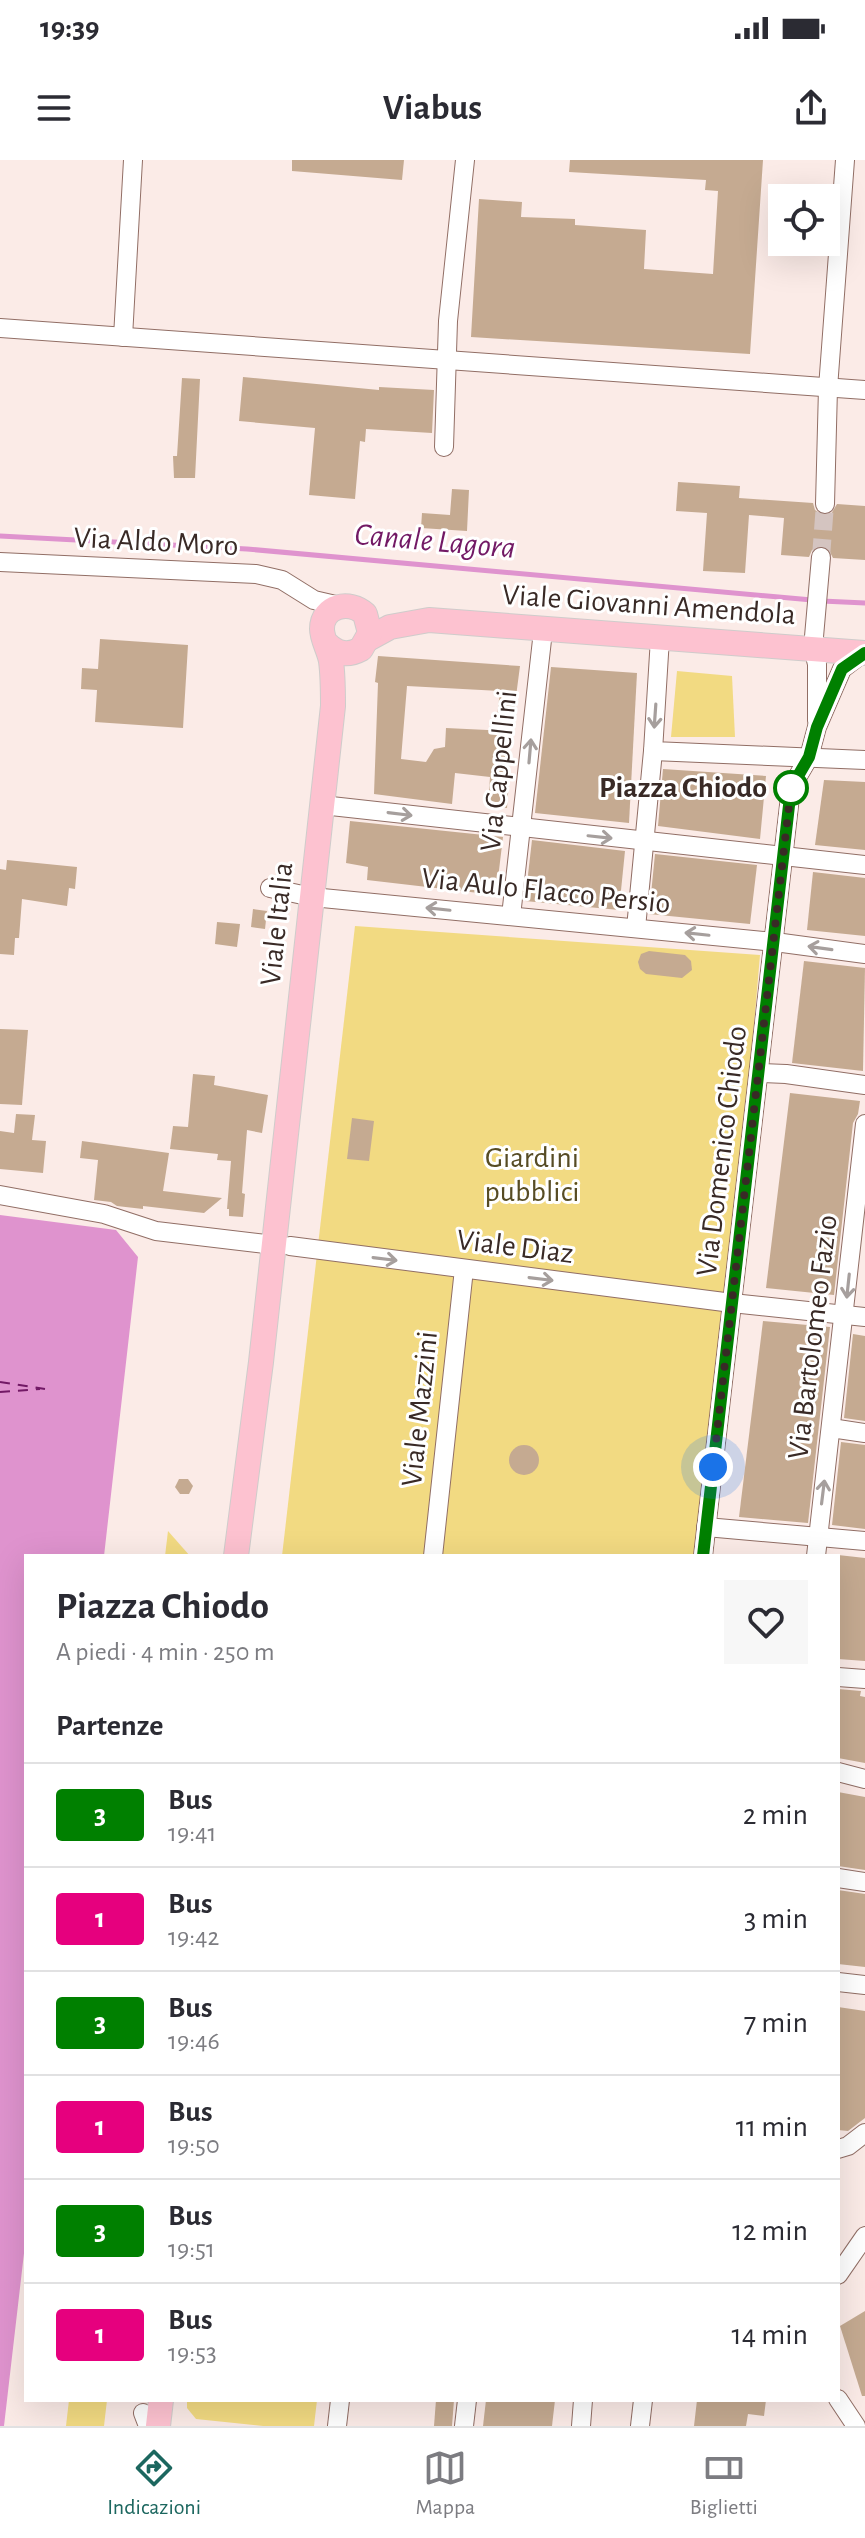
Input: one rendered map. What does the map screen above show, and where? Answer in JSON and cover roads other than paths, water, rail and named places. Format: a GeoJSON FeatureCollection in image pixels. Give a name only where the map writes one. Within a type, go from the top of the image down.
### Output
{"type":"FeatureCollection","features":[{"type":"Feature","properties":{"kind":"main road","name":"Viale Giovanni Amendola"},"geometry":{"type":"LineString","coordinates":[[350,608],[429,620],[543,631],[864,653]]}},
{"type":"Feature","properties":{"kind":"main road"},"geometry":{"type":"LineString","coordinates":[[350,608],[370,626],[362,646],[340,653],[324,637],[327,615],[350,608]]}},
{"type":"Feature","properties":{"kind":"main road","name":"Viale Giovanni Amendola"},"geometry":{"type":"LineString","coordinates":[[362,646],[390,627],[429,620]]}},
{"type":"Feature","properties":{"kind":"main road","name":"Viale Italia"},"geometry":{"type":"LineString","coordinates":[[236,1554],[261,1362],[279,1344],[282,1246],[297,1173],[285,1149],[333,706],[332,676],[324,637]]}},
{"type":"Feature","properties":{"kind":"main road","name":"Viale Italia"},"geometry":{"type":"LineString","coordinates":[[333,706],[340,682],[362,646]]}},
{"type":"Feature","properties":{"kind":"street"},"geometry":{"type":"LineString","coordinates":[[123,337],[133,160]]}},
{"type":"Feature","properties":{"kind":"street"},"geometry":{"type":"LineString","coordinates":[[444,447],[448,321],[465,160]]}},
{"type":"Feature","properties":{"kind":"street"},"geometry":{"type":"LineString","coordinates":[[825,504],[828,388],[845,160]]}},
{"type":"Feature","properties":{"kind":"street"},"geometry":{"type":"LineString","coordinates":[[0,328],[865,390]]}},
{"type":"Feature","properties":{"kind":"street","name":"Via Aldo Moro"},"geometry":{"type":"LineString","coordinates":[[0,562],[256,574],[282,580],[322,604],[350,608]]}},
{"type":"Feature","properties":{"kind":"street"},"geometry":{"type":"LineString","coordinates":[[817,727],[817,664],[813,648],[820,565]]}},
{"type":"Feature","properties":{"kind":"street"},"geometry":{"type":"LineString","coordinates":[[304,594],[315,611],[324,637]]}},
{"type":"Feature","properties":{"kind":"street","name":"Via Cappellini"},"geometry":{"type":"LineString","coordinates":[[511,916],[543,631]]}},
{"type":"Feature","properties":{"kind":"street"},"geometry":{"type":"LineString","coordinates":[[636,928],[660,638]]}},
{"type":"Feature","properties":{"kind":"street"},"geometry":{"type":"LineString","coordinates":[[817,727],[842,669],[864,653]]}},
{"type":"Feature","properties":{"kind":"street","name":"Via Domenico Chiodo"},"geometry":{"type":"LineString","coordinates":[[703,1554],[791,788],[809,757],[817,727]]}},
{"type":"Feature","properties":{"kind":"street"},"geometry":{"type":"LineString","coordinates":[[653,751],[862,760]]}},
{"type":"Feature","properties":{"kind":"street"},"geometry":{"type":"LineString","coordinates":[[322,805],[865,865]]}},
{"type":"Feature","properties":{"kind":"street","name":"Via Aulo Flacco Persio"},"geometry":{"type":"LineString","coordinates":[[270,888],[312,897],[775,942],[865,954]]}},
{"type":"Feature","properties":{"kind":"street"},"geometry":{"type":"LineString","coordinates":[[759,1073],[865,1085]]}},
{"type":"Feature","properties":{"kind":"street","name":"Via Bartolomeo Fazio"},"geometry":{"type":"LineString","coordinates":[[817,1547],[865,1124]]}},
{"type":"Feature","properties":{"kind":"street","name":"Viale Diaz"},"geometry":{"type":"LineString","coordinates":[[0,1195],[104,1214],[156,1231],[865,1317]]}},
{"type":"Feature","properties":{"kind":"street","name":"Viale Mazzini"},"geometry":{"type":"LineString","coordinates":[[433,1554],[464,1269]]}},
{"type":"Feature","properties":{"kind":"street"},"geometry":{"type":"LineString","coordinates":[[831,1428],[865,1433]]}},
{"type":"Feature","properties":{"kind":"street"},"geometry":{"type":"LineString","coordinates":[[706,1527],[817,1547],[865,1541]]}},
{"type":"Feature","properties":{"kind":"street"},"geometry":{"type":"LineString","coordinates":[[840,1677],[865,1679]]}},
{"type":"Feature","properties":{"kind":"street"},"geometry":{"type":"LineString","coordinates":[[840,1773],[865,1779]]}},
{"type":"Feature","properties":{"kind":"street"},"geometry":{"type":"LineString","coordinates":[[840,1878],[865,1882]]}},
{"type":"Feature","properties":{"kind":"street"},"geometry":{"type":"LineString","coordinates":[[840,1982],[865,1985]]}},
{"type":"Feature","properties":{"kind":"street"},"geometry":{"type":"LineString","coordinates":[[840,2148],[865,2133]]}},
{"type":"Feature","properties":{"kind":"street"},"geometry":{"type":"LineString","coordinates":[[840,2272],[865,2236]]}},
{"type":"Feature","properties":{"kind":"street"},"geometry":{"type":"LineString","coordinates":[[337,2426],[340,2402]]}},
{"type":"Feature","properties":{"kind":"street"},"geometry":{"type":"LineString","coordinates":[[464,2426],[467,2402]]}},
{"type":"Feature","properties":{"kind":"street"},"geometry":{"type":"LineString","coordinates":[[581,2426],[583,2402]]}},
{"type":"Feature","properties":{"kind":"street"},"geometry":{"type":"LineString","coordinates":[[640,2426],[643,2402]]}},
{"type":"Feature","properties":{"kind":"street"},"geometry":{"type":"LineString","coordinates":[[840,2402],[856,2426]]}},
{"type":"Feature","properties":{"kind":"waterway","name":"Canale Lagora"},"geometry":{"type":"LineString","coordinates":[[0,536],[247,549],[812,600]]}},
{"type":"Feature","properties":{"kind":"waterway","name":"Canale Lagora"},"geometry":{"type":"LineString","coordinates":[[822,601],[865,603]]}},
{"type":"Feature","properties":{"kind":"tunnel"},"geometry":{"type":"LineString","coordinates":[[821,557],[825,504]]}},
{"type":"Feature","properties":{"kind":"place","name":"Piazza Chiodo"},"geometry":{"type":"Point","coordinates":[791,788]}},
{"type":"Feature","properties":{"kind":"park label","name":"Giardini pubblici"},"geometry":{"type":"Point","coordinates":[532,1175]}}]}
